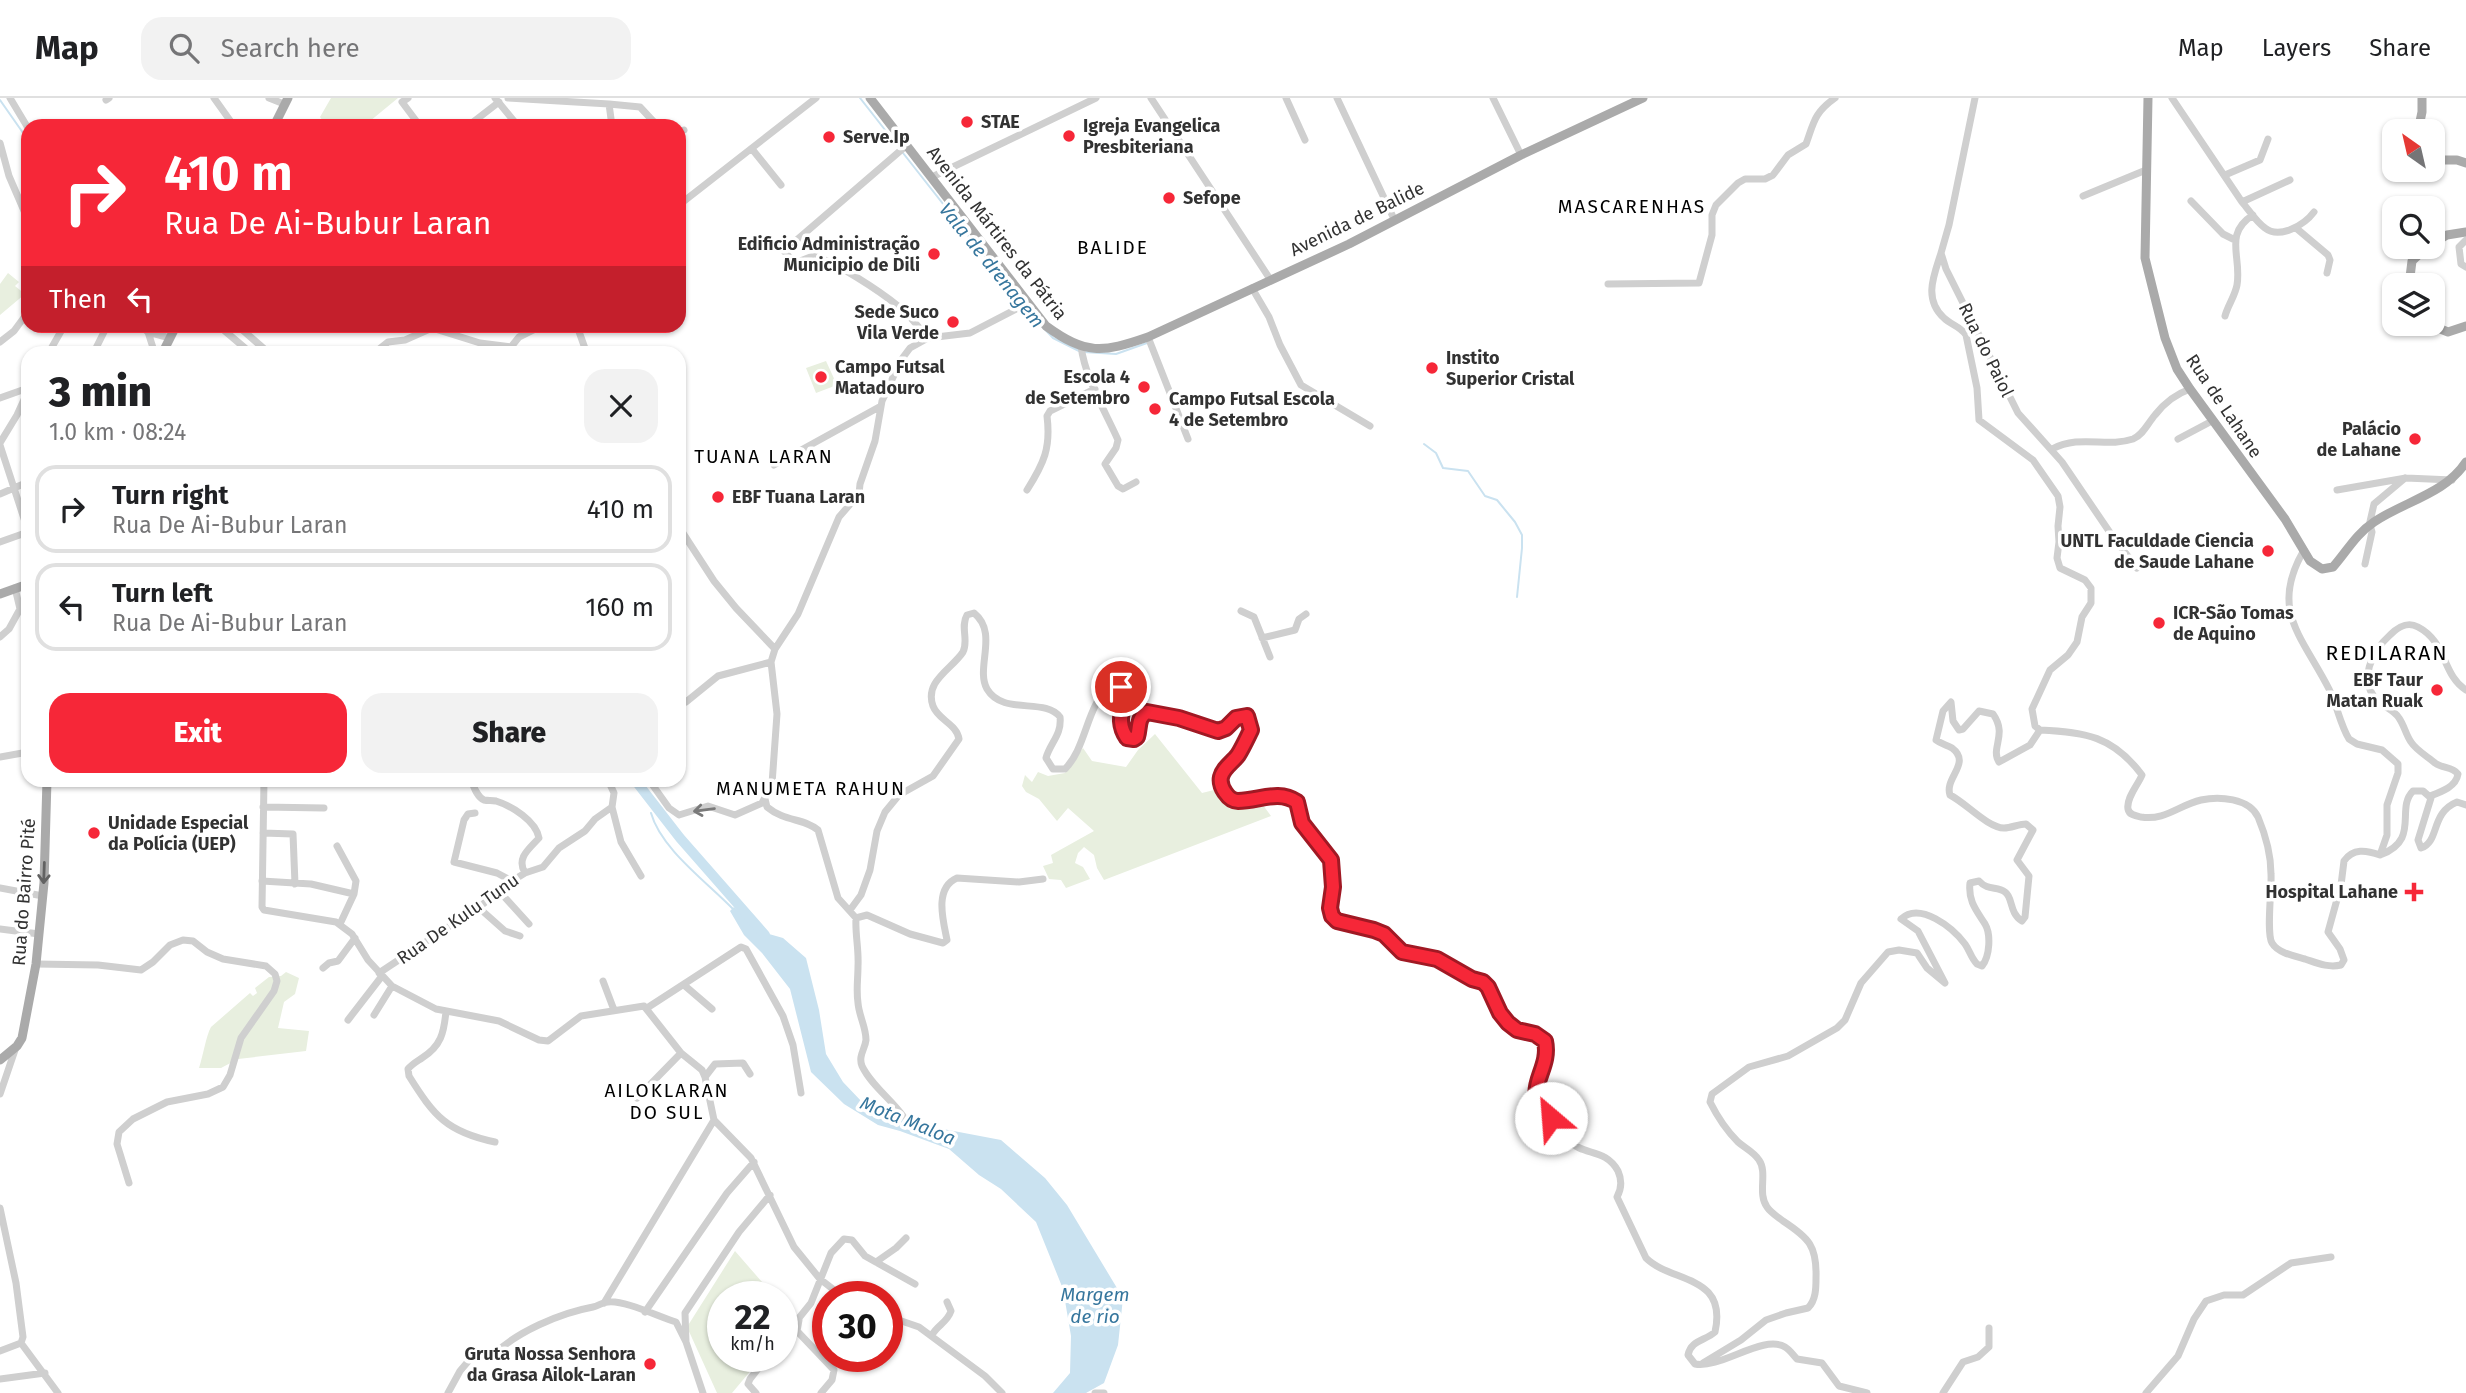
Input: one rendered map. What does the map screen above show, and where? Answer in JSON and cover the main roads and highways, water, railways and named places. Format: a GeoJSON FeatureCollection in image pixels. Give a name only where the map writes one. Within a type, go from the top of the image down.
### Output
{"type":"FeatureCollection","features":[{"type":"Feature","properties":{"kind":"main road","name":"Avenida Mártires da Pátria"},"geometry":{"type":"LineString","coordinates":[[870,98],[1046,326],[1065,340],[1081,346]]}},
{"type":"Feature","properties":{"kind":"main road","name":"Avenida de Balide"},"geometry":{"type":"LineString","coordinates":[[1081,346],[1114,349],[1253,291],[1270,279],[1349,244],[1521,155],[1643,98]]}},
{"type":"Feature","properties":{"kind":"main road","name":"Rua de Lahane"},"geometry":{"type":"LineString","coordinates":[[2148,98],[2146,258],[2165,338],[2177,369],[2190,389],[2316,566],[2329,569],[2354,539],[2369,526],[2452,480],[2466,462]]}},
{"type":"Feature","properties":{"kind":"main road"},"geometry":{"type":"LineString","coordinates":[[2421,119],[2422,98]]}},
{"type":"Feature","properties":{"kind":"main road"},"geometry":{"type":"LineString","coordinates":[[277,119],[286,101]]}},
{"type":"Feature","properties":{"kind":"main road"},"geometry":{"type":"LineString","coordinates":[[2445,160],[2466,163]]}},
{"type":"Feature","properties":{"kind":"main road"},"geometry":{"type":"LineString","coordinates":[[2445,236],[2466,232]]}},
{"type":"Feature","properties":{"kind":"main road"},"geometry":{"type":"LineString","coordinates":[[2445,331],[2466,326]]}},
{"type":"Feature","properties":{"kind":"main road"},"geometry":{"type":"LineString","coordinates":[[0,594],[21,586]]}},
{"type":"Feature","properties":{"kind":"main road","name":"Rua do Bairro Pité"},"geometry":{"type":"LineString","coordinates":[[0,1060],[17,1046],[22,1038],[36,964],[43,896],[47,787]]}},
{"type":"Feature","properties":{"kind":"water","name":"Margem de rio"},"geometry":{"type":"Polygon","coordinates":[[[734,907],[762,932],[783,938],[806,958],[819,1010],[826,1054],[843,1082],[863,1103],[922,1125],[1001,1140],[1045,1178],[1067,1205],[1123,1298],[1118,1345],[1104,1383],[1086,1393],[1053,1393],[1070,1373],[1071,1336],[1063,1289],[1036,1222],[1001,1189],[979,1175],[949,1149],[878,1125],[844,1104],[811,1072],[790,989],[744,935],[730,911],[734,907]]]}},
{"type":"Feature","properties":{"kind":"waterway","name":"Vala de drenagem"},"geometry":{"type":"LineString","coordinates":[[860,98],[900,149]]}},
{"type":"Feature","properties":{"kind":"waterway"},"geometry":{"type":"LineString","coordinates":[[0,100],[21,130]]}},
{"type":"Feature","properties":{"kind":"waterway","name":"Vala de drenagem"},"geometry":{"type":"LineString","coordinates":[[903,153],[1021,303]]}},
{"type":"Feature","properties":{"kind":"waterway","name":"Vala de drenagem"},"geometry":{"type":"LineString","coordinates":[[1024,307],[1053,338],[1079,351]]}},
{"type":"Feature","properties":{"kind":"waterway","name":"Vala de drenagem"},"geometry":{"type":"LineString","coordinates":[[1084,352],[1116,354],[1147,343]]}},
{"type":"Feature","properties":{"kind":"waterway"},"geometry":{"type":"LineString","coordinates":[[1424,444],[1436,453],[1443,468],[1468,471],[1485,496],[1497,500],[1515,522],[1522,535],[1517,597]]}},
{"type":"Feature","properties":{"kind":"waterway","name":"Mota Maloa"},"geometry":{"type":"LineString","coordinates":[[640,787],[680,838],[765,935]]}},
{"type":"Feature","properties":{"kind":"waterway"},"geometry":{"type":"LineString","coordinates":[[651,813],[656,826],[674,852],[733,909]]}},
{"type":"Feature","properties":{"kind":"place","name":"STAE"},"geometry":{"type":"Point","coordinates":[967,122]}},
{"type":"Feature","properties":{"kind":"place","name":"Igreja Evangelica Presbiteriana"},"geometry":{"type":"Point","coordinates":[1069,136]}},
{"type":"Feature","properties":{"kind":"place","name":"Serve.Ip"},"geometry":{"type":"Point","coordinates":[829,137]}},
{"type":"Feature","properties":{"kind":"place","name":"Sefope"},"geometry":{"type":"Point","coordinates":[1169,198]}},
{"type":"Feature","properties":{"kind":"place","name":"Edificio Administração Municipio de Dili"},"geometry":{"type":"Point","coordinates":[934,254]}},
{"type":"Feature","properties":{"kind":"place","name":"Sede Suco Vila Verde"},"geometry":{"type":"Point","coordinates":[953,322]}},
{"type":"Feature","properties":{"kind":"place","name":"Instito Superior Cristal"},"geometry":{"type":"Point","coordinates":[1432,368]}},
{"type":"Feature","properties":{"kind":"place","name":"Campo Futsal Matadouro"},"geometry":{"type":"Point","coordinates":[821,377]}},
{"type":"Feature","properties":{"kind":"place","name":"Escola 4 de Setembro"},"geometry":{"type":"Point","coordinates":[1144,387]}},
{"type":"Feature","properties":{"kind":"place","name":"Campo Futsal Escola 4 de Setembro"},"geometry":{"type":"Point","coordinates":[1155,409]}},
{"type":"Feature","properties":{"kind":"place","name":"Palácio de Lahane"},"geometry":{"type":"Point","coordinates":[2415,439]}},
{"type":"Feature","properties":{"kind":"place","name":"EBF Tuana Laran"},"geometry":{"type":"Point","coordinates":[718,497]}},
{"type":"Feature","properties":{"kind":"place","name":"UNTL Faculdade Ciencia de Saude Lahane"},"geometry":{"type":"Point","coordinates":[2268,551]}},
{"type":"Feature","properties":{"kind":"place","name":"ICR-São Tomas de Aquino"},"geometry":{"type":"Point","coordinates":[2159,623]}},
{"type":"Feature","properties":{"kind":"place","name":"EBF Taur Matan Ruak"},"geometry":{"type":"Point","coordinates":[2437,690]}},
{"type":"Feature","properties":{"kind":"place","name":"Unidade Especial da Polícia (UEP)"},"geometry":{"type":"Point","coordinates":[94,833]}},
{"type":"Feature","properties":{"kind":"place","name":"Hospital Lahane"},"geometry":{"type":"Point","coordinates":[2414,892]}},
{"type":"Feature","properties":{"kind":"place","name":"Gruta Nossa Senhora da Grasa Ailok-Laran"},"geometry":{"type":"Point","coordinates":[650,1364]}},
{"type":"Feature","properties":{"kind":"district","name":"MASCARENHAS"},"geometry":{"type":"Point","coordinates":[1632,206]}},
{"type":"Feature","properties":{"kind":"district","name":"BALIDE"},"geometry":{"type":"Point","coordinates":[1113,247]}},
{"type":"Feature","properties":{"kind":"district","name":"TUANA LARAN"},"geometry":{"type":"Point","coordinates":[764,456]}},
{"type":"Feature","properties":{"kind":"district","name":"REDILARAN"},"geometry":{"type":"Point","coordinates":[2387,653]}},
{"type":"Feature","properties":{"kind":"district","name":"MANUMETA RAHUN"},"geometry":{"type":"Point","coordinates":[811,788]}},
{"type":"Feature","properties":{"kind":"district","name":"AILOKLARAN DO SUL"},"geometry":{"type":"Point","coordinates":[667,1101]}}]}
